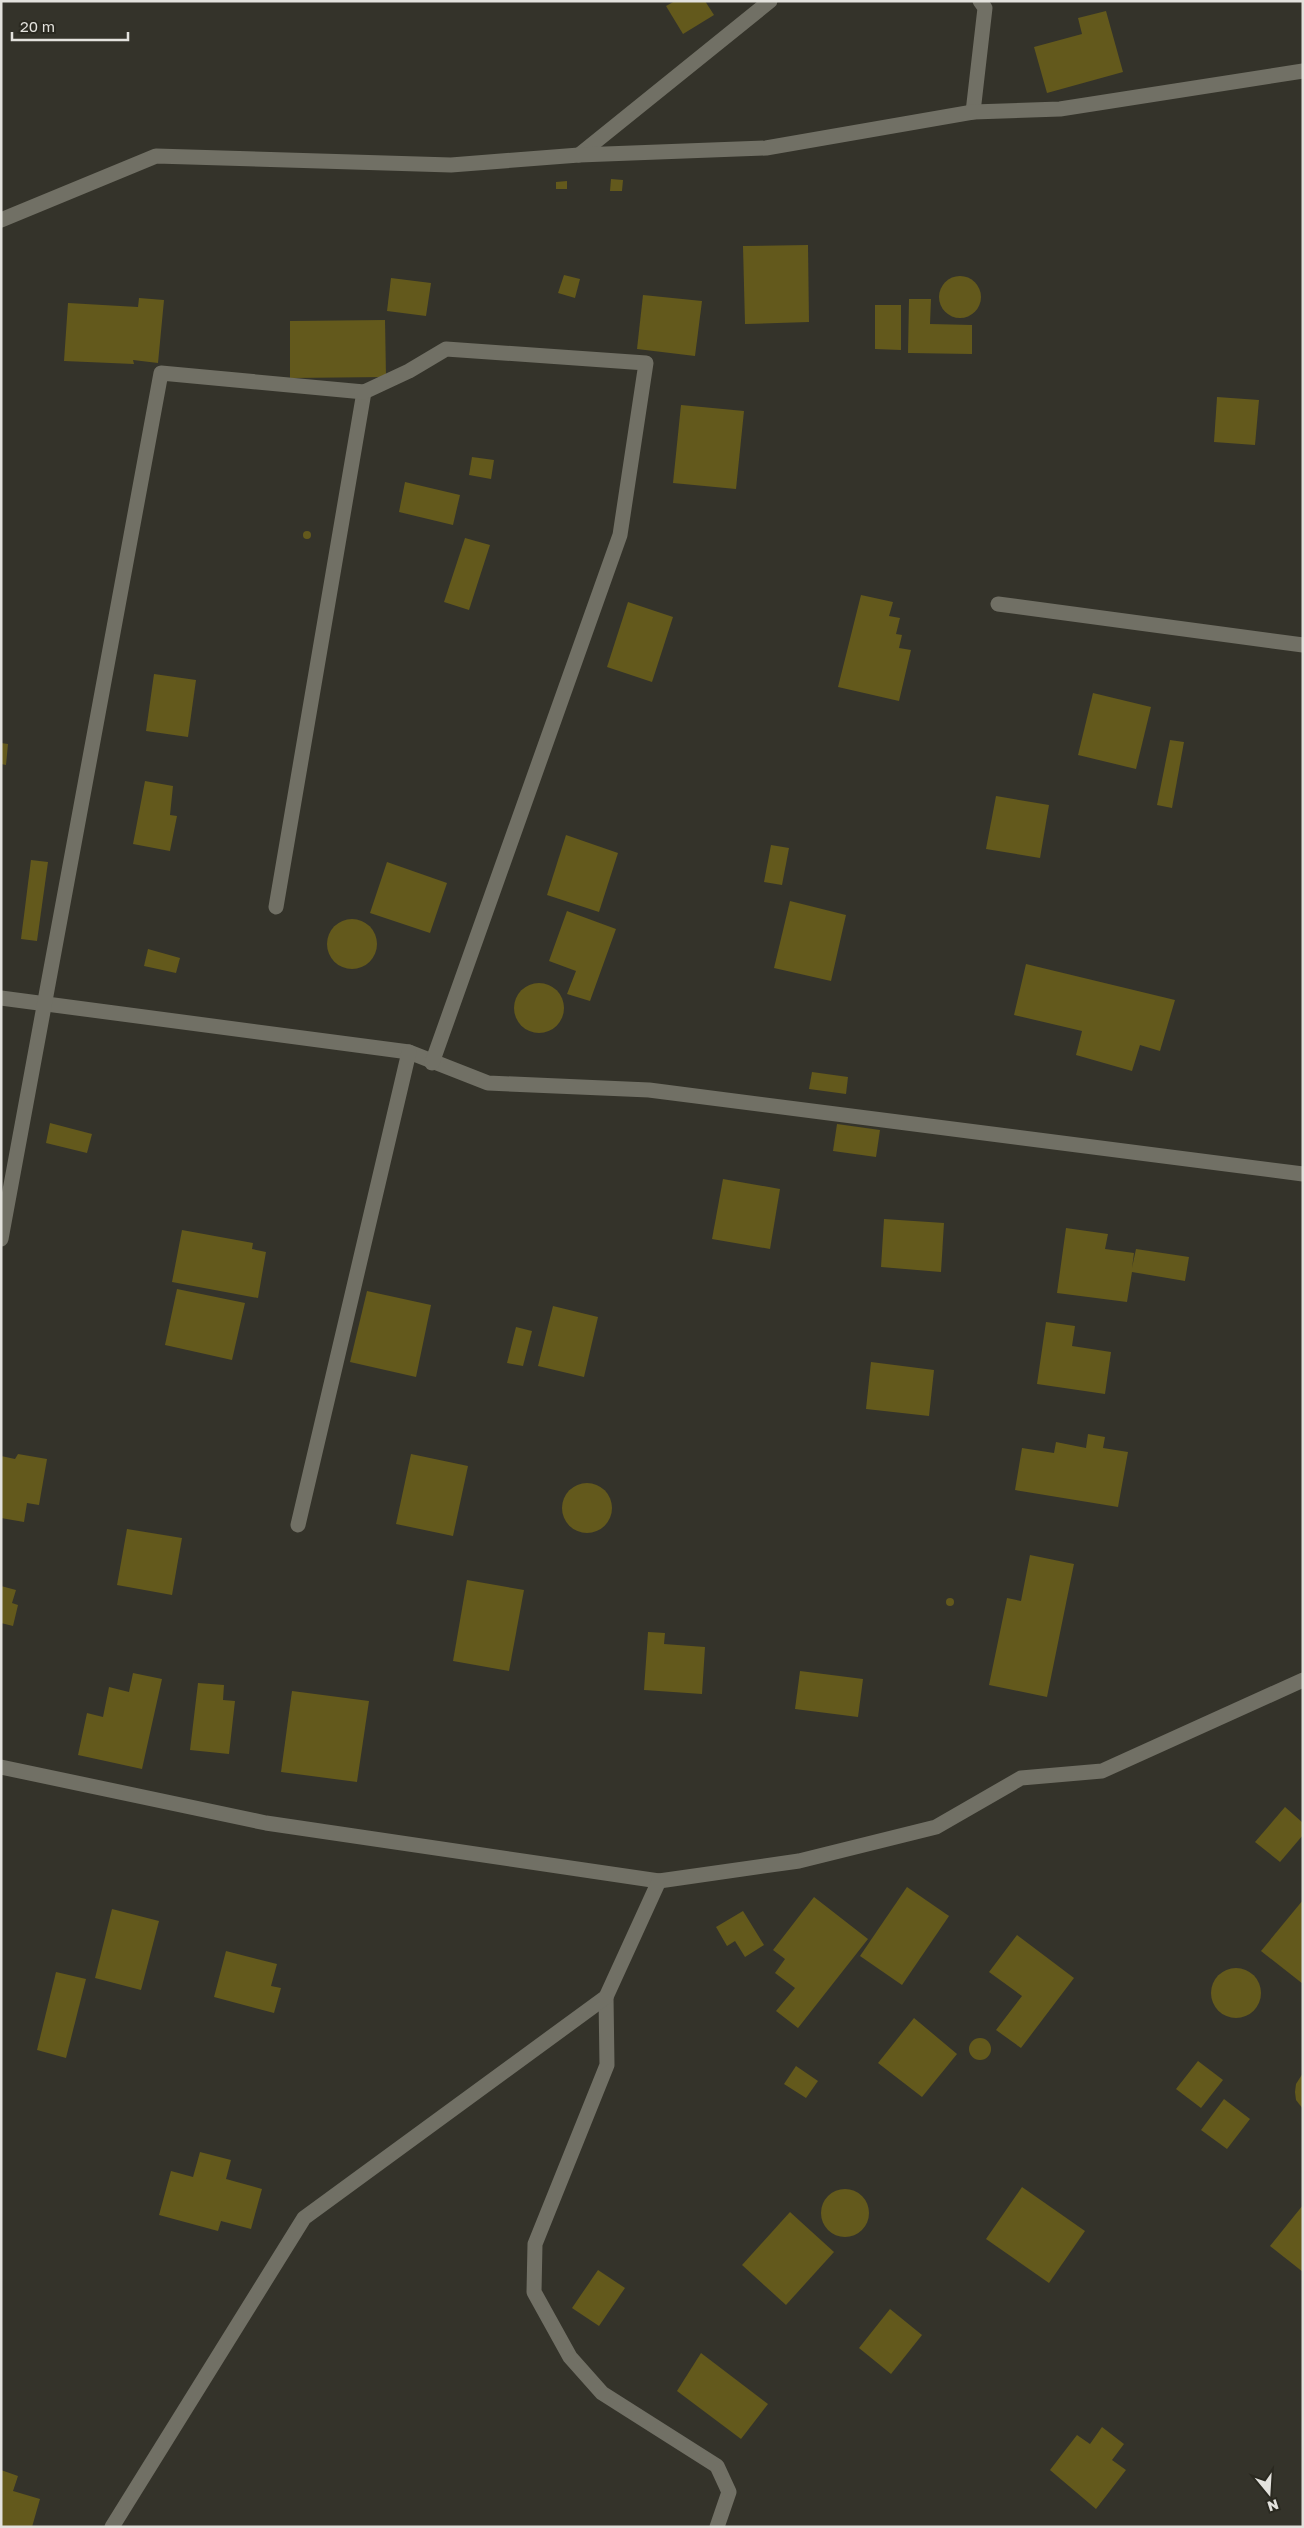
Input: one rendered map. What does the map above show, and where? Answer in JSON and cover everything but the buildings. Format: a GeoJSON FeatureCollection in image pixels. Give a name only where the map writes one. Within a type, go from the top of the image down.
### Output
{"type":"FeatureCollection","features":[{"type":"Feature","properties":{"kind":"street"},"geometry":{"type":"LineString","coordinates":[[579,155],[770,1]]}},
{"type":"Feature","properties":{"kind":"street"},"geometry":{"type":"LineString","coordinates":[[973,112],[985,8],[980,1]]}},
{"type":"Feature","properties":{"kind":"street"},"geometry":{"type":"LineString","coordinates":[[1,220],[156,156],[451,165],[579,155],[766,148],[973,112],[1060,109],[1303,71]]}},
{"type":"Feature","properties":{"kind":"street"},"geometry":{"type":"LineString","coordinates":[[1,1239],[43,1003],[161,373],[364,392],[409,371],[446,349],[646,363],[620,535],[432,1063]]}},
{"type":"Feature","properties":{"kind":"street"},"geometry":{"type":"LineString","coordinates":[[276,907],[364,392]]}},
{"type":"Feature","properties":{"kind":"street"},"geometry":{"type":"LineString","coordinates":[[998,604],[1303,645]]}},
{"type":"Feature","properties":{"kind":"street"},"geometry":{"type":"LineString","coordinates":[[1,998],[409,1052],[432,1063],[488,1082],[649,1090],[1303,1174]]}},
{"type":"Feature","properties":{"kind":"street"},"geometry":{"type":"LineString","coordinates":[[298,1525],[409,1052]]}},
{"type":"Feature","properties":{"kind":"street"},"geometry":{"type":"LineString","coordinates":[[1,1767],[266,1823],[659,1881],[799,1861],[936,1828],[1021,1778],[1102,1771],[1303,1680]]}},
{"type":"Feature","properties":{"kind":"street"},"geometry":{"type":"LineString","coordinates":[[659,1881],[606,1997],[607,2065],[535,2244],[534,2292],[570,2357],[602,2392],[717,2466],[729,2492],[718,2527]]}},
{"type":"Feature","properties":{"kind":"street"},"geometry":{"type":"LineString","coordinates":[[112,2527],[304,2218],[606,1997]]}}]}
